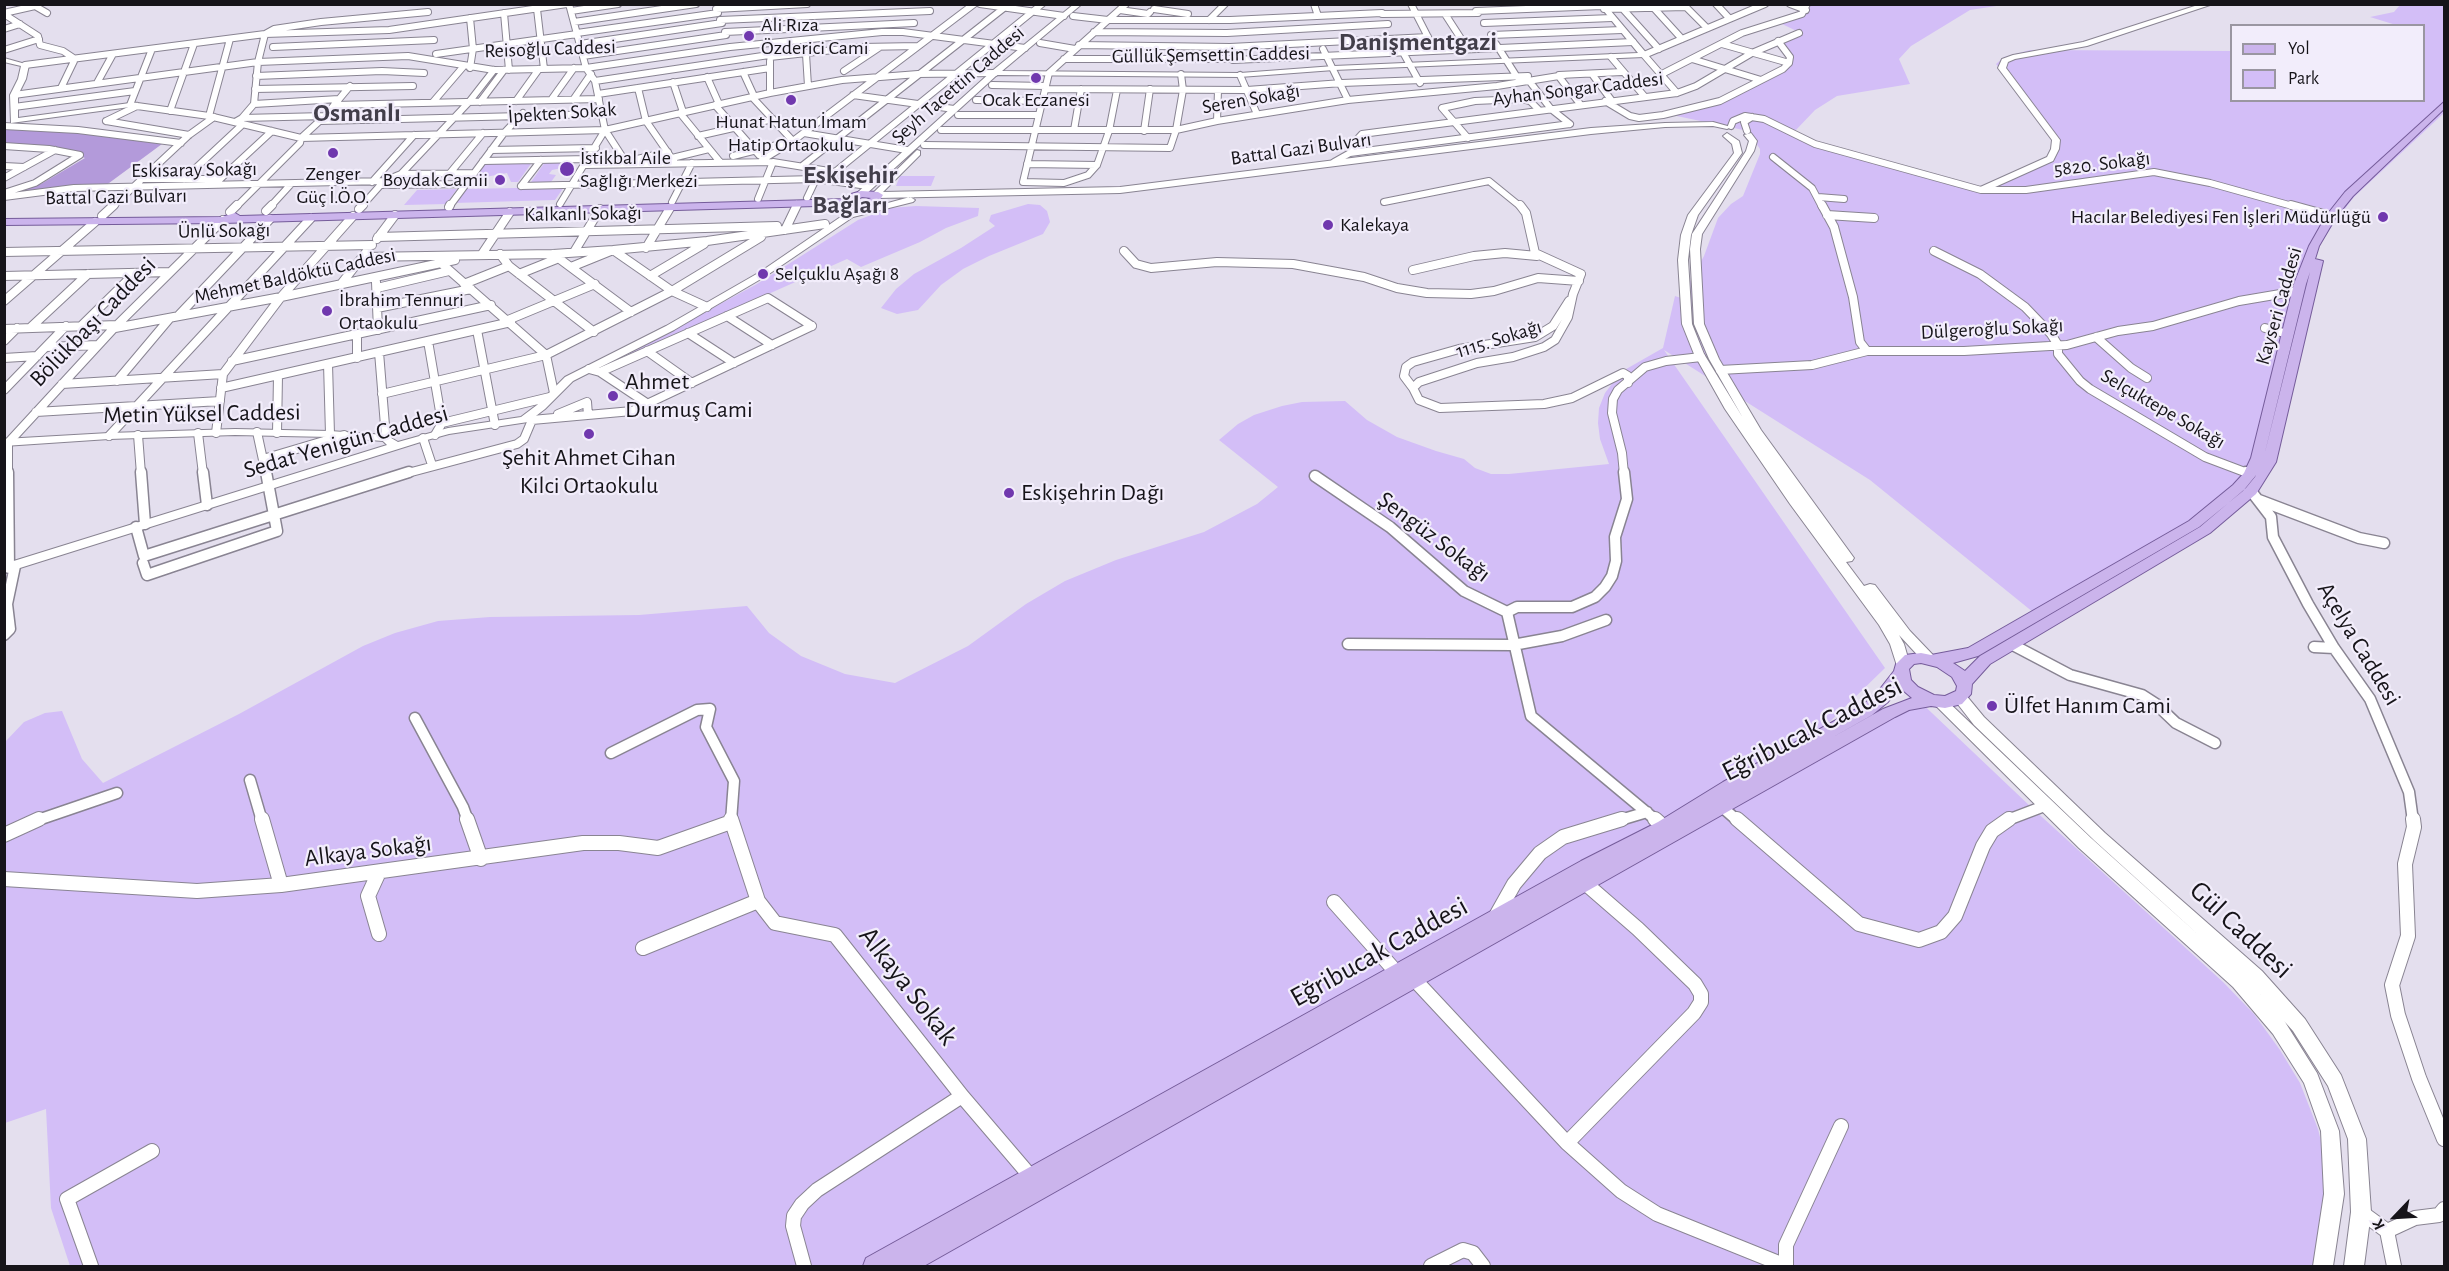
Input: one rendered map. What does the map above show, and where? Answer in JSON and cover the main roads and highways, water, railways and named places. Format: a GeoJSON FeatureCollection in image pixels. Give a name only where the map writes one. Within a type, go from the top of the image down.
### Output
{"type":"FeatureCollection","features":[{"type":"Feature","properties":{"kind":"main road","name":"Kayseri Caddesi"},"geometry":{"type":"LineString","coordinates":[[2249,493],[2250,474],[2257,458],[2270,410],[2298,291],[2314,246],[2331,216],[2380,164],[2444,109]]}},
{"type":"Feature","properties":{"kind":"main road","name":"Kayseri Caddesi"},"geometry":{"type":"LineString","coordinates":[[2249,493],[2261,478],[2269,462],[2315,267],[2326,242],[2341,218],[2369,186],[2444,109]]}},
{"type":"Feature","properties":{"kind":"main road","name":"Battal Gazi Bulvarı"},"geometry":{"type":"LineString","coordinates":[[4,222],[560,204],[671,205],[797,205],[864,197],[758,199],[671,205],[600,210],[395,215],[356,212],[311,218],[268,215]]}},
{"type":"Feature","properties":{"kind":"main road","name":"Battal Gazi Bulvarı"},"geometry":{"type":"LineString","coordinates":[[4,216],[98,219]]}},
{"type":"Feature","properties":{"kind":"main road"},"geometry":{"type":"LineString","coordinates":[[1962,690],[1985,660],[2205,530],[2249,493]]}},
{"type":"Feature","properties":{"kind":"main road","name":"Eğribucak Caddesi"},"geometry":{"type":"LineString","coordinates":[[903,1266],[1406,976],[1494,919],[1587,866],[1664,827],[1730,786],[1866,711],[1882,698],[1902,669],[1916,658],[1964,656],[1973,652],[2249,493]]}},
{"type":"Feature","properties":{"kind":"main road"},"geometry":{"type":"LineString","coordinates":[[1931,659],[1953,668],[1962,690]]}},
{"type":"Feature","properties":{"kind":"main road","name":"Eğribucak Caddesi"},"geometry":{"type":"LineString","coordinates":[[1902,669],[1907,686],[1934,701]]}},
{"type":"Feature","properties":{"kind":"main road","name":"Eğribucak Caddesi"},"geometry":{"type":"LineString","coordinates":[[874,1266],[1406,976],[1585,883],[1889,713],[1905,705],[1951,701],[1962,690]]}},
{"type":"Feature","properties":{"kind":"place","name":"Ali Rıza Özderici Cami"},"geometry":{"type":"Point","coordinates":[749,36]}},
{"type":"Feature","properties":{"kind":"place","name":"Ocak Eczanesi"},"geometry":{"type":"Point","coordinates":[1036,78]}},
{"type":"Feature","properties":{"kind":"place","name":"Hunat Hatun İmam Hatip Ortaokulu"},"geometry":{"type":"Point","coordinates":[791,100]}},
{"type":"Feature","properties":{"kind":"place","name":"Zenger Güç İ.Ö.O."},"geometry":{"type":"Point","coordinates":[333,153]}},
{"type":"Feature","properties":{"kind":"place","name":"İstikbal Aile Sağlığı Merkezi"},"geometry":{"type":"Point","coordinates":[567,169]}},
{"type":"Feature","properties":{"kind":"place","name":"Boydak Camii"},"geometry":{"type":"Point","coordinates":[500,180]}},
{"type":"Feature","properties":{"kind":"place","name":"Hacılar Belediyesi Fen İşleri Müdürlüğü"},"geometry":{"type":"Point","coordinates":[2383,217]}},
{"type":"Feature","properties":{"kind":"place","name":"Kalekaya"},"geometry":{"type":"Point","coordinates":[1328,225]}},
{"type":"Feature","properties":{"kind":"place","name":"Selçuklu Aşağı 8"},"geometry":{"type":"Point","coordinates":[763,274]}},
{"type":"Feature","properties":{"kind":"place","name":"İbrahim Tennuri Ortaokulu"},"geometry":{"type":"Point","coordinates":[327,311]}},
{"type":"Feature","properties":{"kind":"place","name":"Ahmet Durmuş Cami"},"geometry":{"type":"Point","coordinates":[613,396]}},
{"type":"Feature","properties":{"kind":"place","name":"Şehit Ahmet Cihan Kilci Ortaokulu"},"geometry":{"type":"Point","coordinates":[589,434]}},
{"type":"Feature","properties":{"kind":"place","name":"Eskişehrin Dağı"},"geometry":{"type":"Point","coordinates":[1009,493]}},
{"type":"Feature","properties":{"kind":"place","name":"Ülfet Hanım Cami"},"geometry":{"type":"Point","coordinates":[1992,706]}},
{"type":"Feature","properties":{"kind":"district","name":"Danişmentgazi"},"geometry":{"type":"Point","coordinates":[1418,42]}},
{"type":"Feature","properties":{"kind":"district","name":"Osmanlı"},"geometry":{"type":"Point","coordinates":[357,113]}},
{"type":"Feature","properties":{"kind":"district","name":"Eskişehir Bağları"},"geometry":{"type":"Point","coordinates":[850,190]}}]}
